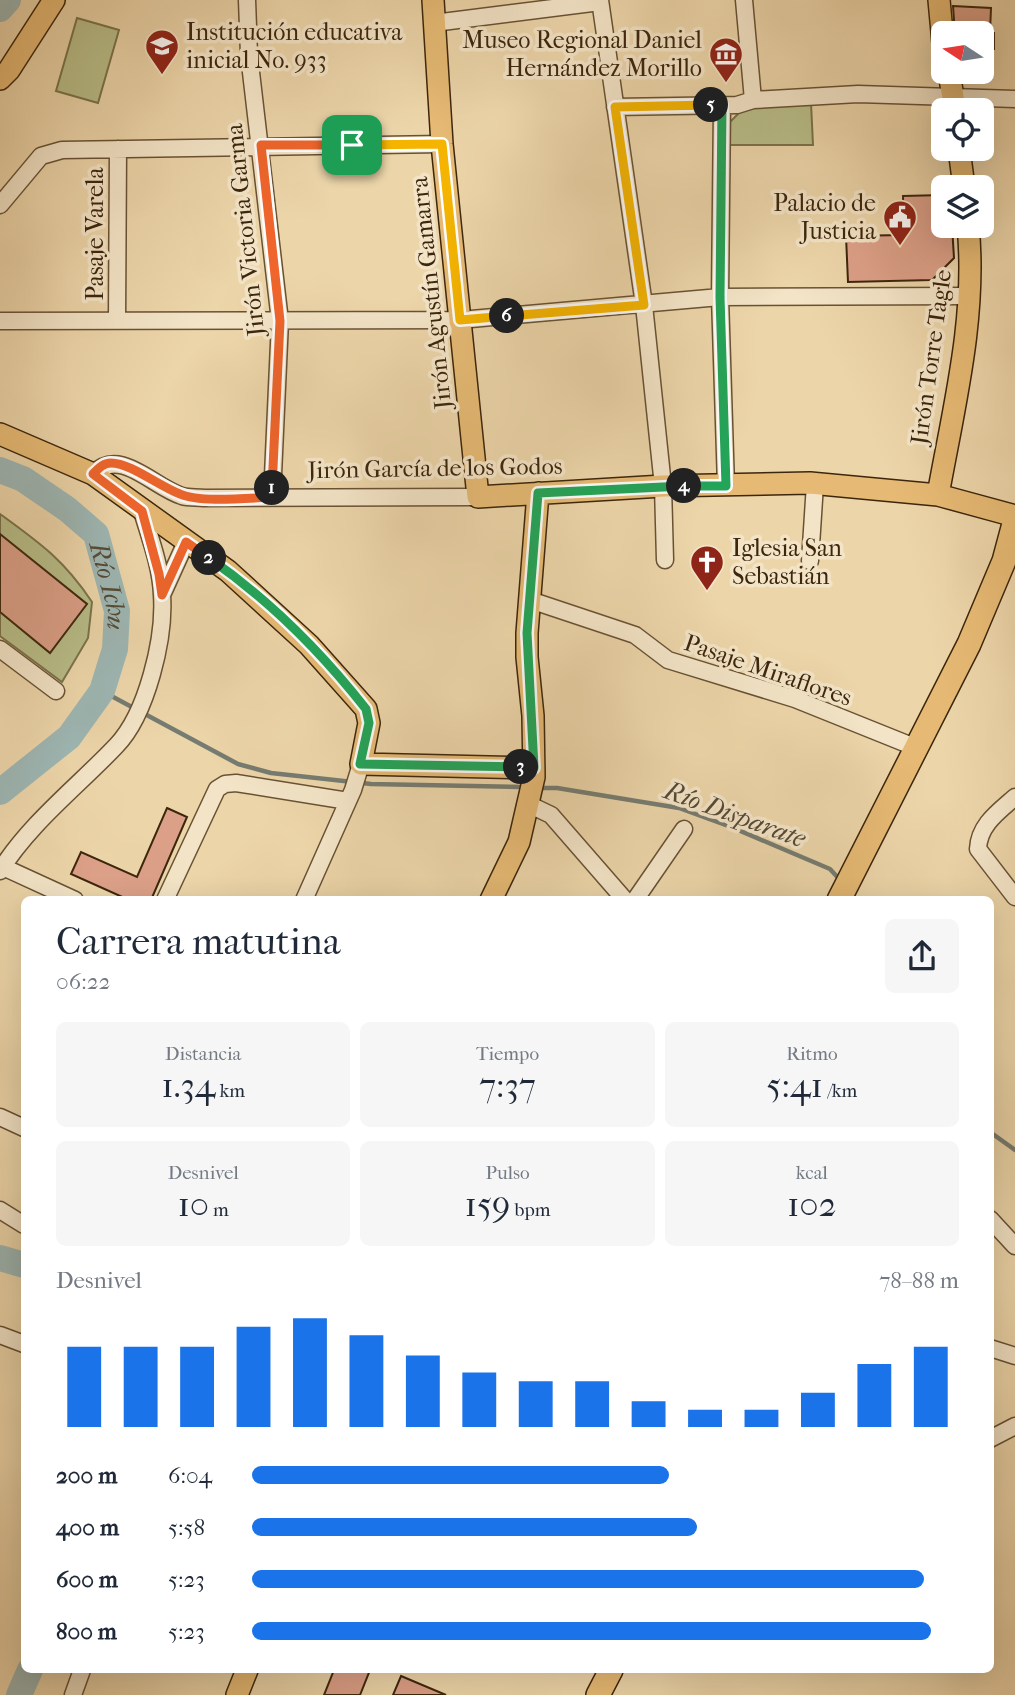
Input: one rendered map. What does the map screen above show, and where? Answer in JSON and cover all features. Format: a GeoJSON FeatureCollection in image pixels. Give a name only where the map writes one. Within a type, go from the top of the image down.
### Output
{"type":"FeatureCollection","features":[{"type":"Feature","properties":{"kind":"highway"},"geometry":{"type":"LineString","coordinates":[[841,896],[974,633],[1004,561],[1015,518]]}},
{"type":"Feature","properties":{"kind":"highway"},"geometry":{"type":"LineString","coordinates":[[598,1695],[609,1673]]}},
{"type":"Feature","properties":{"kind":"main road"},"geometry":{"type":"LineString","coordinates":[[0,79],[9,70],[54,0]]}},
{"type":"Feature","properties":{"kind":"main road","name":"Jirón Agustín Gamarra"},"geometry":{"type":"LineString","coordinates":[[433,0],[442,144],[478,497]]}},
{"type":"Feature","properties":{"kind":"main road"},"geometry":{"type":"LineString","coordinates":[[939,0],[941,21]]}},
{"type":"Feature","properties":{"kind":"main road","name":"Jirón Torre Tagle"},"geometry":{"type":"LineString","coordinates":[[938,495],[962,359],[970,296],[969,238]]}},
{"type":"Feature","properties":{"kind":"main road"},"geometry":{"type":"LineString","coordinates":[[0,434],[93,474],[228,571],[309,645],[366,709],[369,723],[355,783],[532,787]]}},
{"type":"Feature","properties":{"kind":"main road","name":"Jirón García de los Godos"},"geometry":{"type":"LineString","coordinates":[[478,497],[663,486],[815,484],[938,495],[1015,518]]}},
{"type":"Feature","properties":{"kind":"main road"},"geometry":{"type":"LineString","coordinates":[[493,896],[519,842],[532,787],[533,716],[527,657],[538,493]]}},
{"type":"Feature","properties":{"kind":"main road"},"geometry":{"type":"LineString","coordinates":[[237,1695],[246,1673]]}},
{"type":"Feature","properties":{"kind":"street","name":"Jirón Victoria Garma"},"geometry":{"type":"LineString","coordinates":[[247,0],[249,55],[280,321],[272,497]]}},
{"type":"Feature","properties":{"kind":"street"},"geometry":{"type":"LineString","coordinates":[[744,0],[753,100]]}},
{"type":"Feature","properties":{"kind":"street"},"geometry":{"type":"LineString","coordinates":[[434,23],[600,1],[644,305],[663,486],[665,560]]}},
{"type":"Feature","properties":{"kind":"street"},"geometry":{"type":"LineString","coordinates":[[615,107],[722,105],[753,100],[858,94],[931,101]]}},
{"type":"Feature","properties":{"kind":"street"},"geometry":{"type":"LineString","coordinates":[[994,100],[1015,99]]}},
{"type":"Feature","properties":{"kind":"street"},"geometry":{"type":"LineString","coordinates":[[722,105],[720,297],[726,486]]}},
{"type":"Feature","properties":{"kind":"street"},"geometry":{"type":"LineString","coordinates":[[0,205],[41,156],[62,150],[442,144]]}},
{"type":"Feature","properties":{"kind":"street","name":"Pasaje Varela"},"geometry":{"type":"LineString","coordinates":[[117,321],[118,149]]}},
{"type":"Feature","properties":{"kind":"street"},"geometry":{"type":"LineString","coordinates":[[0,321],[460,320],[720,297],[970,296]]}},
{"type":"Feature","properties":{"kind":"street","name":"Jirón García de los Godos"},"geometry":{"type":"LineString","coordinates":[[93,474],[110,463],[124,466],[182,496],[204,498],[478,497]]}},
{"type":"Feature","properties":{"kind":"street"},"geometry":{"type":"LineString","coordinates":[[810,561],[815,484]]}},
{"type":"Feature","properties":{"kind":"street"},"geometry":{"type":"LineString","coordinates":[[65,896],[1,869],[15,848],[120,743],[144,696],[162,633],[162,595],[142,511]]}},
{"type":"Feature","properties":{"kind":"street"},"geometry":{"type":"LineString","coordinates":[[162,595],[186,542]]}},
{"type":"Feature","properties":{"kind":"street","name":"Pasaje Miraflores"},"geometry":{"type":"LineString","coordinates":[[530,600],[635,635],[668,660],[795,699],[917,748]]}},
{"type":"Feature","properties":{"kind":"street"},"geometry":{"type":"LineString","coordinates":[[0,649],[56,691]]}},
{"type":"Feature","properties":{"kind":"street"},"geometry":{"type":"LineString","coordinates":[[167,896],[217,789],[225,784],[355,783],[306,896]]}},
{"type":"Feature","properties":{"kind":"street"},"geometry":{"type":"LineString","coordinates":[[532,787],[551,815],[622,896]]}},
{"type":"Feature","properties":{"kind":"street"},"geometry":{"type":"LineString","coordinates":[[1015,797],[987,822],[978,840],[978,849],[1015,897]]}},
{"type":"Feature","properties":{"kind":"street"},"geometry":{"type":"LineString","coordinates":[[638,896],[684,829]]}},
{"type":"Feature","properties":{"kind":"street"},"geometry":{"type":"LineString","coordinates":[[0,1117],[21,1127]]}},
{"type":"Feature","properties":{"kind":"street"},"geometry":{"type":"LineString","coordinates":[[0,1210],[21,1219]]}},
{"type":"Feature","properties":{"kind":"street"},"geometry":{"type":"LineString","coordinates":[[994,1223],[1015,1246]]}},
{"type":"Feature","properties":{"kind":"street"},"geometry":{"type":"LineString","coordinates":[[0,1335],[21,1343]]}},
{"type":"Feature","properties":{"kind":"street"},"geometry":{"type":"LineString","coordinates":[[994,1349],[1015,1356]]}},
{"type":"Feature","properties":{"kind":"street"},"geometry":{"type":"LineString","coordinates":[[994,1437],[1015,1426]]}},
{"type":"Feature","properties":{"kind":"street"},"geometry":{"type":"LineString","coordinates":[[72,1695],[81,1673]]}},
{"type":"Feature","properties":{"kind":"green space"},"geometry":{"type":"Polygon","coordinates":[[[77,18],[119,30],[98,103],[56,91],[77,18]]]}},
{"type":"Feature","properties":{"kind":"green space"},"geometry":{"type":"Polygon","coordinates":[[[811,103],[813,145],[728,145],[730,122],[746,106],[811,103]]]}},
{"type":"Feature","properties":{"kind":"green space"},"geometry":{"type":"Polygon","coordinates":[[[0,514],[50,553],[92,602],[88,638],[62,682],[0,636],[0,514]]]}},
{"type":"Feature","properties":{"kind":"building"},"geometry":{"type":"Polygon","coordinates":[[[953,6],[991,8],[990,21],[954,21],[953,6]]]}},
{"type":"Feature","properties":{"kind":"building","name":"Palacio de Justicia"},"geometry":{"type":"Polygon","coordinates":[[[931,195],[931,238],[953,238],[954,258],[932,280],[848,282],[846,236],[904,235],[903,196],[931,195]]]}},
{"type":"Feature","properties":{"kind":"building"},"geometry":{"type":"Polygon","coordinates":[[[0,534],[87,604],[50,653],[0,612],[0,534]]]}},
{"type":"Feature","properties":{"kind":"building"},"geometry":{"type":"Polygon","coordinates":[[[167,808],[187,817],[153,896],[120,896],[71,874],[81,852],[137,877],[167,808]]]}},
{"type":"Feature","properties":{"kind":"building"},"geometry":{"type":"Polygon","coordinates":[[[333,1673],[369,1673],[360,1695],[324,1695],[333,1673]]]}},
{"type":"Feature","properties":{"kind":"building"},"geometry":{"type":"Polygon","coordinates":[[[401,1676],[446,1695],[393,1695],[401,1676]]]}},
{"type":"Feature","properties":{"kind":"waterway","name":"Río Ichu"},"geometry":{"type":"LineString","coordinates":[[0,9],[8,0]]}},
{"type":"Feature","properties":{"kind":"waterway","name":"Río Ichu"},"geometry":{"type":"LineString","coordinates":[[0,470],[23,479],[67,509],[96,534],[117,611],[115,649],[102,691],[69,737],[0,792]]}},
{"type":"Feature","properties":{"kind":"waterway","name":"Río Disparate"},"geometry":{"type":"LineString","coordinates":[[102,691],[238,764],[271,773],[371,784],[524,787]]}},
{"type":"Feature","properties":{"kind":"waterway","name":"Río Disparate"},"geometry":{"type":"LineString","coordinates":[[539,788],[557,788],[679,808],[830,869],[841,881]]}},
{"type":"Feature","properties":{"kind":"waterway","name":"Río Disparate"},"geometry":{"type":"LineString","coordinates":[[994,1135],[1015,1150]]}},
{"type":"Feature","properties":{"kind":"waterway","name":"Río Ichu"},"geometry":{"type":"LineString","coordinates":[[0,1258],[21,1264]]}},
{"type":"Feature","properties":{"kind":"waterway","name":"Río Ichu"},"geometry":{"type":"LineString","coordinates":[[19,1695],[29,1673]]}},
{"type":"Feature","properties":{"kind":"place","name":"Institución educativa inicial No. 933"},"geometry":{"type":"Point","coordinates":[162,76]}},
{"type":"Feature","properties":{"kind":"place","name":"Museo Regional Daniel Hernández Morillo"},"geometry":{"type":"Point","coordinates":[726,84]}},
{"type":"Feature","properties":{"kind":"place","name":"Palacio de Justicia"},"geometry":{"type":"Point","coordinates":[900,247]}},
{"type":"Feature","properties":{"kind":"place","name":"Iglesia San Sebastián"},"geometry":{"type":"Point","coordinates":[707,592]}},
{"type":"Feature","properties":{"kind":"route"},"geometry":{"type":"LineString","coordinates":[[722,105],[720,297],[726,486],[663,486],[538,493],[527,633],[534,768],[360,764],[369,723],[366,709],[352,691],[309,645],[258,597],[228,571],[186,542],[162,595],[142,511],[93,474],[110,463],[124,466],[182,496],[272,497],[280,321],[261,145],[352,145],[442,144],[460,320],[644,305],[615,107],[722,105]]}}]}
